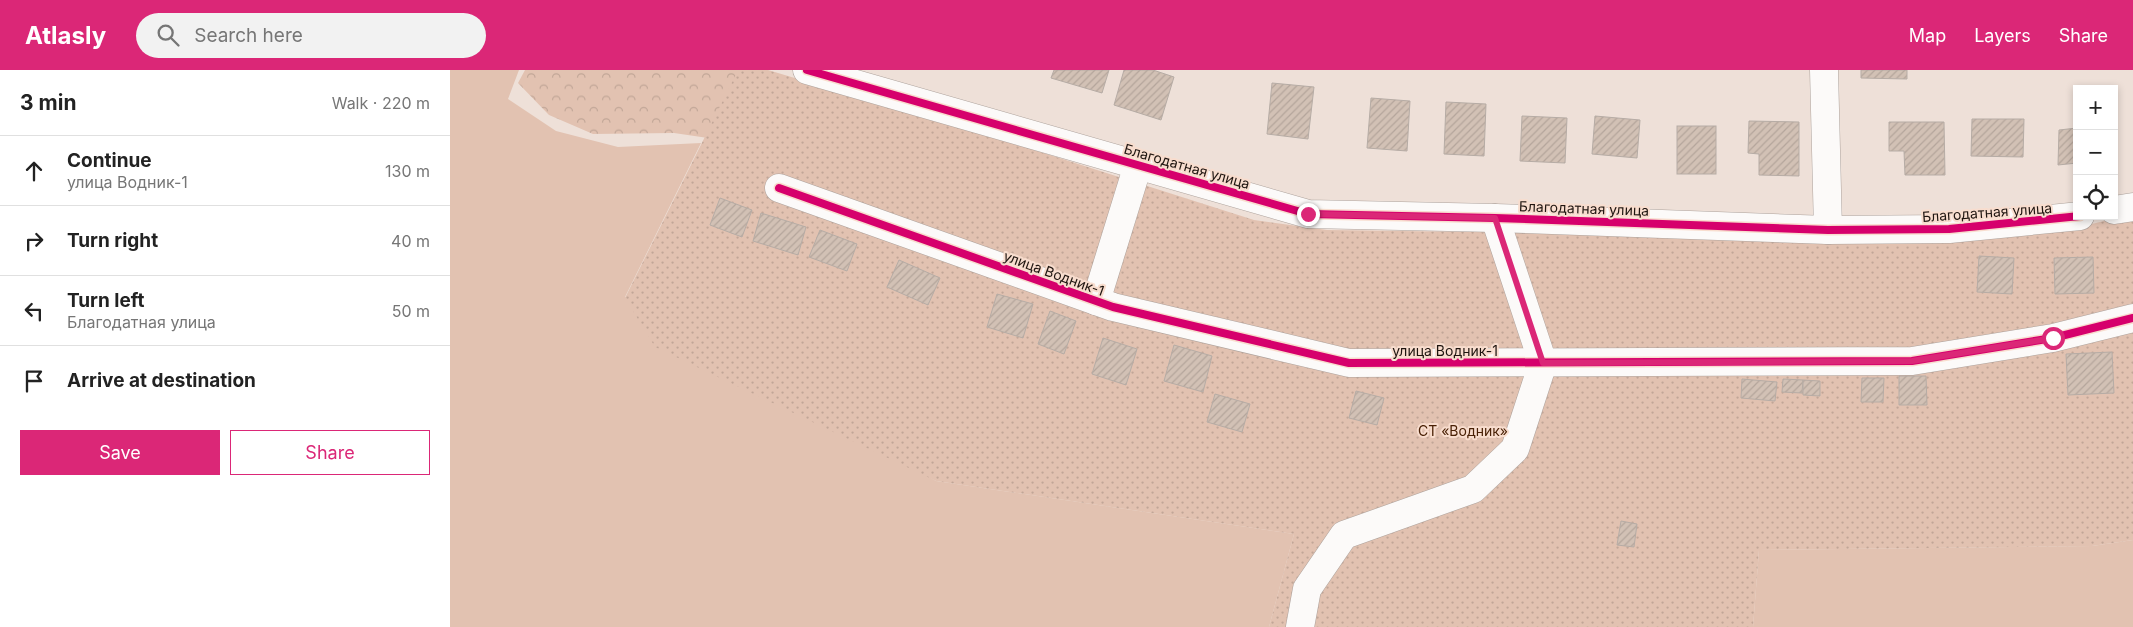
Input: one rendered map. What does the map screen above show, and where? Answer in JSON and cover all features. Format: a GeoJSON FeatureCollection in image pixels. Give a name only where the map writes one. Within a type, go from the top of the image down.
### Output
{"type":"FeatureCollection","features":[{"type":"Feature","properties":{"kind":"street","name":"Благодатная улица"},"geometry":{"type":"LineString","coordinates":[[807,70],[1308,214],[1495,218],[1828,230],[1949,229],[2073,217]]}},
{"type":"Feature","properties":{"kind":"street"},"geometry":{"type":"LineString","coordinates":[[1824,70],[1828,230]]}},
{"type":"Feature","properties":{"kind":"street"},"geometry":{"type":"LineString","coordinates":[[1096,301],[1138,166]]}},
{"type":"Feature","properties":{"kind":"street","name":"улица Водник-1"},"geometry":{"type":"LineString","coordinates":[[779,188],[1096,301],[1350,362],[1912,361],[2053,338],[2133,318]]}},
{"type":"Feature","properties":{"kind":"street"},"geometry":{"type":"LineString","coordinates":[[2118,209],[2133,207]]}},
{"type":"Feature","properties":{"kind":"street"},"geometry":{"type":"LineString","coordinates":[[1300,627],[1307,589],[1344,536],[1473,489],[1515,449],[1543,363],[1495,218]]}},
{"type":"Feature","properties":{"kind":"green space"},"geometry":{"type":"Polygon","coordinates":[[[450,70],[519,70],[508,99],[556,131],[618,147],[701,143],[625,297],[936,481],[1294,534],[1269,627],[450,627],[450,70]]]}},
{"type":"Feature","properties":{"kind":"green space"},"geometry":{"type":"Polygon","coordinates":[[[525,70],[757,70],[769,147],[674,133],[593,134],[549,115],[518,83],[525,70]]]}},
{"type":"Feature","properties":{"kind":"green space","name":"СТ «Водник»"},"geometry":{"type":"Polygon","coordinates":[[[738,70],[768,70],[1028,148],[1254,220],[1327,230],[1893,238],[2067,230],[2108,220],[2118,220],[2118,218],[2133,214],[2133,540],[2092,546],[1759,550],[1753,627],[1269,627],[1294,534],[936,481],[655,347],[625,298],[738,70]]]}},
{"type":"Feature","properties":{"kind":"green space"},"geometry":{"type":"Polygon","coordinates":[[[2133,540],[2133,627],[1753,627],[1759,550],[2092,546],[2133,540]]]}},
{"type":"Feature","properties":{"kind":"building"},"geometry":{"type":"Polygon","coordinates":[[[1054,70],[1109,70],[1102,93],[1051,78],[1054,70]]]}},
{"type":"Feature","properties":{"kind":"building"},"geometry":{"type":"Polygon","coordinates":[[[1124,70],[1153,70],[1174,77],[1161,120],[1114,105],[1124,70]]]}},
{"type":"Feature","properties":{"kind":"building"},"geometry":{"type":"Polygon","coordinates":[[[1861,70],[1907,70],[1907,79],[1861,78],[1861,70]]]}},
{"type":"Feature","properties":{"kind":"building"},"geometry":{"type":"Polygon","coordinates":[[[1272,83],[1314,87],[1308,139],[1267,134],[1272,83]]]}},
{"type":"Feature","properties":{"kind":"building"},"geometry":{"type":"Polygon","coordinates":[[[1371,98],[1410,101],[1407,151],[1367,148],[1371,98]]]}},
{"type":"Feature","properties":{"kind":"building"},"geometry":{"type":"Polygon","coordinates":[[[1446,102],[1486,104],[1484,156],[1444,154],[1446,102]]]}},
{"type":"Feature","properties":{"kind":"building"},"geometry":{"type":"Polygon","coordinates":[[[1522,116],[1567,118],[1565,163],[1520,161],[1522,116]]]}},
{"type":"Feature","properties":{"kind":"building"},"geometry":{"type":"Polygon","coordinates":[[[1595,116],[1640,120],[1637,158],[1592,154],[1595,116]]]}},
{"type":"Feature","properties":{"kind":"building"},"geometry":{"type":"Polygon","coordinates":[[[1972,119],[2024,119],[2023,157],[1971,156],[1972,119]]]}},
{"type":"Feature","properties":{"kind":"building"},"geometry":{"type":"Polygon","coordinates":[[[1749,121],[1799,122],[1799,176],[1759,175],[1759,154],[1748,153],[1749,121]]]}},
{"type":"Feature","properties":{"kind":"building"},"geometry":{"type":"Polygon","coordinates":[[[1889,122],[1944,122],[1945,175],[1905,175],[1904,151],[1889,151],[1889,122]]]}},
{"type":"Feature","properties":{"kind":"building"},"geometry":{"type":"Polygon","coordinates":[[[1677,126],[1716,126],[1716,174],[1677,174],[1677,126]]]}},
{"type":"Feature","properties":{"kind":"building"},"geometry":{"type":"Polygon","coordinates":[[[2073,128],[2073,163],[2058,165],[2059,130],[2073,128]]]}},
{"type":"Feature","properties":{"kind":"building"},"geometry":{"type":"Polygon","coordinates":[[[720,198],[752,210],[742,237],[710,225],[720,198]]]}},
{"type":"Feature","properties":{"kind":"building"},"geometry":{"type":"Polygon","coordinates":[[[761,213],[806,227],[798,255],[753,241],[761,213]]]}},
{"type":"Feature","properties":{"kind":"building"},"geometry":{"type":"Polygon","coordinates":[[[820,230],[857,244],[847,271],[809,257],[820,230]]]}},
{"type":"Feature","properties":{"kind":"building"},"geometry":{"type":"Polygon","coordinates":[[[1979,256],[2014,258],[2012,294],[1977,292],[1979,256]]]}},
{"type":"Feature","properties":{"kind":"building"},"geometry":{"type":"Polygon","coordinates":[[[2093,257],[2094,293],[2055,294],[2054,258],[2093,257]]]}},
{"type":"Feature","properties":{"kind":"building"},"geometry":{"type":"Polygon","coordinates":[[[899,260],[940,278],[928,305],[887,287],[899,260]]]}},
{"type":"Feature","properties":{"kind":"building"},"geometry":{"type":"Polygon","coordinates":[[[997,294],[1033,304],[1023,338],[987,327],[997,294]]]}},
{"type":"Feature","properties":{"kind":"building"},"geometry":{"type":"Polygon","coordinates":[[[1050,311],[1076,321],[1064,354],[1038,344],[1050,311]]]}},
{"type":"Feature","properties":{"kind":"building"},"geometry":{"type":"Polygon","coordinates":[[[1103,338],[1137,349],[1126,385],[1092,374],[1103,338]]]}},
{"type":"Feature","properties":{"kind":"building"},"geometry":{"type":"Polygon","coordinates":[[[1174,345],[1212,356],[1203,392],[1164,381],[1174,345]]]}},
{"type":"Feature","properties":{"kind":"building"},"geometry":{"type":"Polygon","coordinates":[[[2112,352],[2114,393],[2068,395],[2066,354],[2112,352]]]}},
{"type":"Feature","properties":{"kind":"building"},"geometry":{"type":"Polygon","coordinates":[[[1899,376],[1926,376],[1927,405],[1899,405],[1899,376]]]}},
{"type":"Feature","properties":{"kind":"building"},"geometry":{"type":"Polygon","coordinates":[[[1862,378],[1884,378],[1883,402],[1861,402],[1862,378]]]}},
{"type":"Feature","properties":{"kind":"building"},"geometry":{"type":"Polygon","coordinates":[[[1742,379],[1777,382],[1775,401],[1741,398],[1742,379]]]}},
{"type":"Feature","properties":{"kind":"building"},"geometry":{"type":"Polygon","coordinates":[[[1783,379],[1803,380],[1802,393],[1782,392],[1783,379]]]}},
{"type":"Feature","properties":{"kind":"building"},"geometry":{"type":"Polygon","coordinates":[[[1803,380],[1820,381],[1820,396],[1803,395],[1803,380]]]}},
{"type":"Feature","properties":{"kind":"building"},"geometry":{"type":"Polygon","coordinates":[[[1356,391],[1384,398],[1377,425],[1349,418],[1356,391]]]}},
{"type":"Feature","properties":{"kind":"building"},"geometry":{"type":"Polygon","coordinates":[[[1215,394],[1250,404],[1242,432],[1207,422],[1215,394]]]}},
{"type":"Feature","properties":{"kind":"building"},"geometry":{"type":"Polygon","coordinates":[[[1621,521],[1637,524],[1634,547],[1617,545],[1621,521]]]}},
{"type":"Feature","properties":{"kind":"cycle path"},"geometry":{"type":"LineString","coordinates":[[807,70],[1308,214],[1495,218],[1828,230],[1949,229],[2073,217]]}},
{"type":"Feature","properties":{"kind":"cycle path"},"geometry":{"type":"LineString","coordinates":[[779,188],[1113,307],[1349,363],[1912,361],[2053,338],[2133,318]]}},
{"type":"Feature","properties":{"kind":"route"},"geometry":{"type":"LineString","coordinates":[[1308,214],[1495,218],[1543,363],[1912,361],[2053,338]]}}]}
